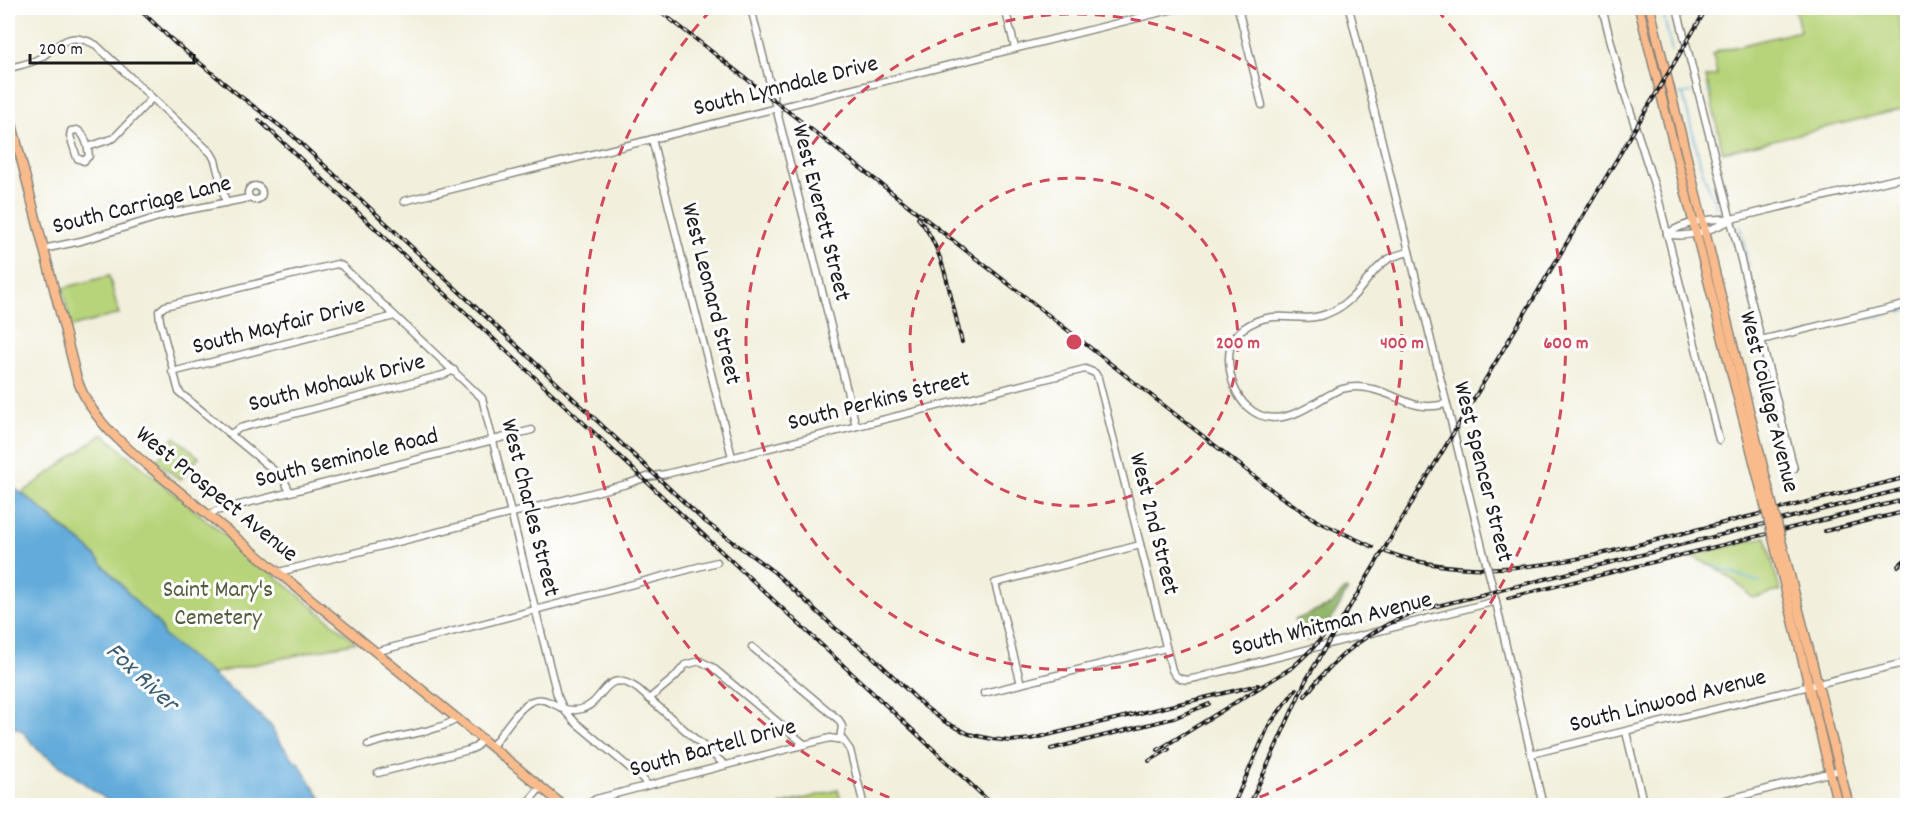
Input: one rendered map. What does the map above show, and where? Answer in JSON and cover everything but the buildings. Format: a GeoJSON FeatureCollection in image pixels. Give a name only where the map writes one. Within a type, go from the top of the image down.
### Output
{"type":"FeatureCollection","features":[{"type":"Feature","properties":{"kind":"main road","name":"West College Avenue"},"geometry":{"type":"LineString","coordinates":[[1639,8],[1694,228],[1766,492]]}},
{"type":"Feature","properties":{"kind":"main road","name":"West College Avenue"},"geometry":{"type":"LineString","coordinates":[[1650,8],[1705,226],[1780,549],[1814,685],[1835,749],[1849,806]]}},
{"type":"Feature","properties":{"kind":"main road","name":"West Prospect Avenue"},"geometry":{"type":"LineString","coordinates":[[8,108],[77,379],[92,410],[115,437],[564,806]]}},
{"type":"Feature","properties":{"kind":"main road","name":"West College Avenue"},"geometry":{"type":"LineString","coordinates":[[1814,685],[1821,735],[1838,806]]}},
{"type":"Feature","properties":{"kind":"main road"},"geometry":{"type":"LineString","coordinates":[[1821,735],[1825,736],[1835,749]]}},
{"type":"Feature","properties":{"kind":"street","name":"West Everett Street"},"geometry":{"type":"LineString","coordinates":[[751,8],[774,108],[856,426]]}},
{"type":"Feature","properties":{"kind":"street"},"geometry":{"type":"LineString","coordinates":[[1005,8],[1015,48]]}},
{"type":"Feature","properties":{"kind":"street","name":"South Lynndale Drive"},"geometry":{"type":"LineString","coordinates":[[404,201],[1178,8]]}},
{"type":"Feature","properties":{"kind":"street"},"geometry":{"type":"LineString","coordinates":[[1238,8],[1262,105]]}},
{"type":"Feature","properties":{"kind":"street","name":"West Spencer Street"},"geometry":{"type":"LineString","coordinates":[[1349,8],[1496,601],[1543,806]]}},
{"type":"Feature","properties":{"kind":"street"},"geometry":{"type":"LineString","coordinates":[[1602,8],[1623,88],[1650,169],[1719,440]]}},
{"type":"Feature","properties":{"kind":"street"},"geometry":{"type":"LineString","coordinates":[[1677,8],[1794,469]]}},
{"type":"Feature","properties":{"kind":"street"},"geometry":{"type":"LineString","coordinates":[[8,68],[37,59],[60,42],[71,39],[81,39],[96,45],[214,156],[226,203]]}},
{"type":"Feature","properties":{"kind":"street"},"geometry":{"type":"LineString","coordinates":[[88,147],[107,141],[120,133],[152,98]]}},
{"type":"Feature","properties":{"kind":"street"},"geometry":{"type":"LineString","coordinates":[[71,131],[80,131],[88,147],[88,158],[78,160],[70,136],[71,131]]}},
{"type":"Feature","properties":{"kind":"street","name":"West Leonard Street"},"geometry":{"type":"LineString","coordinates":[[652,139],[732,457]]}},
{"type":"Feature","properties":{"kind":"street"},"geometry":{"type":"LineString","coordinates":[[1667,234],[1677,237],[1694,228],[1719,226],[1731,219],[1908,176]]}},
{"type":"Feature","properties":{"kind":"street","name":"South Carriage Lane"},"geometry":{"type":"LineString","coordinates":[[43,249],[81,241],[168,214],[249,198]]}},
{"type":"Feature","properties":{"kind":"street"},"geometry":{"type":"LineString","coordinates":[[1409,252],[1385,261],[1351,300],[1332,312],[1309,318],[1270,316],[1245,327],[1233,339],[1231,346],[1229,363],[1232,378],[1239,399],[1251,411],[1263,416],[1281,417],[1296,413],[1328,394],[1355,387],[1372,389],[1421,407],[1446,404]]}},
{"type":"Feature","properties":{"kind":"street","name":"West Charles Street"},"geometry":{"type":"LineString","coordinates":[[172,372],[160,321],[160,309],[337,264],[342,266],[482,398],[557,694],[564,711],[642,778],[647,785]]}},
{"type":"Feature","properties":{"kind":"street"},"geometry":{"type":"LineString","coordinates":[[1761,340],[1908,304]]}},
{"type":"Feature","properties":{"kind":"street","name":"South Mayfair Drive"},"geometry":{"type":"LineString","coordinates":[[172,372],[395,316]]}},
{"type":"Feature","properties":{"kind":"street","name":"South Perkins Street"},"geometry":{"type":"LineString","coordinates":[[279,572],[627,484],[642,478],[666,474],[1082,369],[1091,370],[1098,378]]}},
{"type":"Feature","properties":{"kind":"street","name":"South Mohawk Drive"},"geometry":{"type":"LineString","coordinates":[[230,434],[240,428],[443,375],[454,370]]}},
{"type":"Feature","properties":{"kind":"street"},"geometry":{"type":"LineString","coordinates":[[172,372],[179,392],[283,478],[290,492]]}},
{"type":"Feature","properties":{"kind":"street","name":"West 2nd Street"},"geometry":{"type":"LineString","coordinates":[[1098,378],[1166,648],[1176,678]]}},
{"type":"Feature","properties":{"kind":"street","name":"South Seminole Road"},"geometry":{"type":"LineString","coordinates":[[210,515],[216,511],[532,430]]}},
{"type":"Feature","properties":{"kind":"street"},"geometry":{"type":"LineString","coordinates":[[1021,684],[995,583],[1140,545]]}},
{"type":"Feature","properties":{"kind":"street"},"geometry":{"type":"LineString","coordinates":[[375,652],[717,562]]}},
{"type":"Feature","properties":{"kind":"street","name":"South Whitman Avenue"},"geometry":{"type":"LineString","coordinates":[[1176,678],[1187,680],[1496,601]]}},
{"type":"Feature","properties":{"kind":"street"},"geometry":{"type":"LineString","coordinates":[[752,646],[839,720],[842,726],[840,739],[848,747],[864,806]]}},
{"type":"Feature","properties":{"kind":"street"},"geometry":{"type":"LineString","coordinates":[[984,693],[1166,648]]}},
{"type":"Feature","properties":{"kind":"street"},"geometry":{"type":"LineString","coordinates":[[649,699],[675,677],[685,665],[700,661],[712,667],[804,744]]}},
{"type":"Feature","properties":{"kind":"street","name":"South Linwood Avenue"},"geometry":{"type":"LineString","coordinates":[[1531,754],[1908,662]]}},
{"type":"Feature","properties":{"kind":"street"},"geometry":{"type":"LineString","coordinates":[[492,746],[521,710],[532,701],[550,702],[564,711],[585,707],[606,686],[616,682],[630,684],[725,765]]}},
{"type":"Feature","properties":{"kind":"street"},"geometry":{"type":"LineString","coordinates":[[368,745],[448,724],[458,718]]}},
{"type":"Feature","properties":{"kind":"street"},"geometry":{"type":"LineString","coordinates":[[1626,732],[1644,806]]}},
{"type":"Feature","properties":{"kind":"street"},"geometry":{"type":"LineString","coordinates":[[378,773],[469,750],[476,747],[483,738]]}},
{"type":"Feature","properties":{"kind":"street","name":"South Bartell Drive"},"geometry":{"type":"LineString","coordinates":[[586,806],[592,800],[647,785],[827,738],[840,739]]}},
{"type":"Feature","properties":{"kind":"street"},"geometry":{"type":"LineString","coordinates":[[1703,806],[1840,770]]}},
{"type":"Feature","properties":{"kind":"street"},"geometry":{"type":"LineString","coordinates":[[521,806],[529,801],[541,787]]}},
{"type":"Feature","properties":{"kind":"street"},"geometry":{"type":"LineString","coordinates":[[1736,797],[1738,806]]}},
{"type":"Feature","properties":{"kind":"green space"},"geometry":{"type":"Polygon","coordinates":[[[1795,8],[1896,8],[1907,53],[1907,108],[1723,152],[1706,77],[1717,75],[1713,55],[1718,51],[1800,31],[1795,8]]]}},
{"type":"Feature","properties":{"kind":"green space"},"geometry":{"type":"Polygon","coordinates":[[[109,276],[119,314],[71,327],[63,288],[109,276]]]}},
{"type":"Feature","properties":{"kind":"green space","name":"Saint Mary's Cemetery"},"geometry":{"type":"Polygon","coordinates":[[[103,434],[356,642],[211,674],[164,636],[159,624],[87,547],[22,493],[103,434]]]}},
{"type":"Feature","properties":{"kind":"green space"},"geometry":{"type":"Polygon","coordinates":[[[175,437],[199,457],[180,480],[156,461],[175,437]]]}},
{"type":"Feature","properties":{"kind":"green space"},"geometry":{"type":"Polygon","coordinates":[[[1766,537],[1780,591],[1752,598],[1723,572],[1688,556],[1766,537]]]}},
{"type":"Feature","properties":{"kind":"green space"},"geometry":{"type":"Polygon","coordinates":[[[1345,589],[1348,590],[1326,627],[1314,638],[1307,640],[1297,627],[1295,620],[1331,605],[1345,589]]]}},
{"type":"Feature","properties":{"kind":"green space"},"geometry":{"type":"Polygon","coordinates":[[[838,790],[842,805],[780,805],[838,790]]]}},
{"type":"Feature","properties":{"kind":"water","name":"Fox River"},"geometry":{"type":"Polygon","coordinates":[[[8,480],[9,484],[87,547],[159,624],[164,636],[233,691],[271,726],[279,741],[298,762],[325,805],[114,805],[38,750],[24,733],[17,728],[8,727],[8,480]]]}},
{"type":"Feature","properties":{"kind":"waterway"},"geometry":{"type":"LineString","coordinates":[[1662,8],[1672,52]]}},
{"type":"Feature","properties":{"kind":"waterway"},"geometry":{"type":"LineString","coordinates":[[1680,94],[1691,92]]}},
{"type":"Feature","properties":{"kind":"waterway"},"geometry":{"type":"LineString","coordinates":[[1683,94],[1702,170],[1716,208]]}},
{"type":"Feature","properties":{"kind":"waterway"},"geometry":{"type":"LineString","coordinates":[[1740,226],[1749,266]]}},
{"type":"Feature","properties":{"kind":"waterway"},"geometry":{"type":"LineString","coordinates":[[1899,312],[1908,309]]}},
{"type":"Feature","properties":{"kind":"waterway"},"geometry":{"type":"LineString","coordinates":[[1868,319],[1889,314]]}},
{"type":"Feature","properties":{"kind":"waterway"},"geometry":{"type":"LineString","coordinates":[[1772,343],[1831,328]]}},
{"type":"Feature","properties":{"kind":"waterway"},"geometry":{"type":"LineString","coordinates":[[1711,565],[1760,583]]}},
{"type":"Feature","properties":{"kind":"railway"},"geometry":{"type":"LineString","coordinates":[[138,8],[177,45]]}},
{"type":"Feature","properties":{"kind":"railway"},"geometry":{"type":"LineString","coordinates":[[656,8],[1277,494],[1317,521],[1373,547]]}},
{"type":"Feature","properties":{"kind":"railway"},"geometry":{"type":"LineString","coordinates":[[1249,806],[1306,680],[1707,8]]}},
{"type":"Feature","properties":{"kind":"railway"},"geometry":{"type":"LineString","coordinates":[[171,39],[236,93],[292,135],[703,520],[774,572],[835,628],[873,657],[924,706],[945,722],[969,734],[992,739],[1010,741],[1031,739],[1258,685]]}},
{"type":"Feature","properties":{"kind":"railway"},"geometry":{"type":"LineString","coordinates":[[259,120],[994,806]]}},
{"type":"Feature","properties":{"kind":"railway"},"geometry":{"type":"LineString","coordinates":[[918,218],[935,245],[941,260],[962,342]]}},
{"type":"Feature","properties":{"kind":"railway"},"geometry":{"type":"LineString","coordinates":[[1386,552],[1425,563],[1464,568],[1541,565],[1619,550],[1908,477]]}},
{"type":"Feature","properties":{"kind":"railway"},"geometry":{"type":"LineString","coordinates":[[1305,696],[1342,655],[1387,625],[1421,610],[1908,488]]}},
{"type":"Feature","properties":{"kind":"railway"},"geometry":{"type":"LineString","coordinates":[[1508,598],[1908,499]]}},
{"type":"Feature","properties":{"kind":"railway"},"geometry":{"type":"LineString","coordinates":[[1825,531],[1908,511]]}},
{"type":"Feature","properties":{"kind":"railway"},"geometry":{"type":"LineString","coordinates":[[1898,566],[1908,557]]}},
{"type":"Feature","properties":{"kind":"railway"},"geometry":{"type":"LineString","coordinates":[[1158,750],[1293,667],[1329,629]]}},
{"type":"Feature","properties":{"kind":"railway"},"geometry":{"type":"LineString","coordinates":[[1233,806],[1269,725],[1296,689]]}},
{"type":"Feature","properties":{"kind":"railway"},"geometry":{"type":"LineString","coordinates":[[1051,749],[1174,718],[1209,704]]}},
{"type":"Feature","properties":{"kind":"railway"},"geometry":{"type":"LineString","coordinates":[[1149,761],[1169,749]]}}]}
